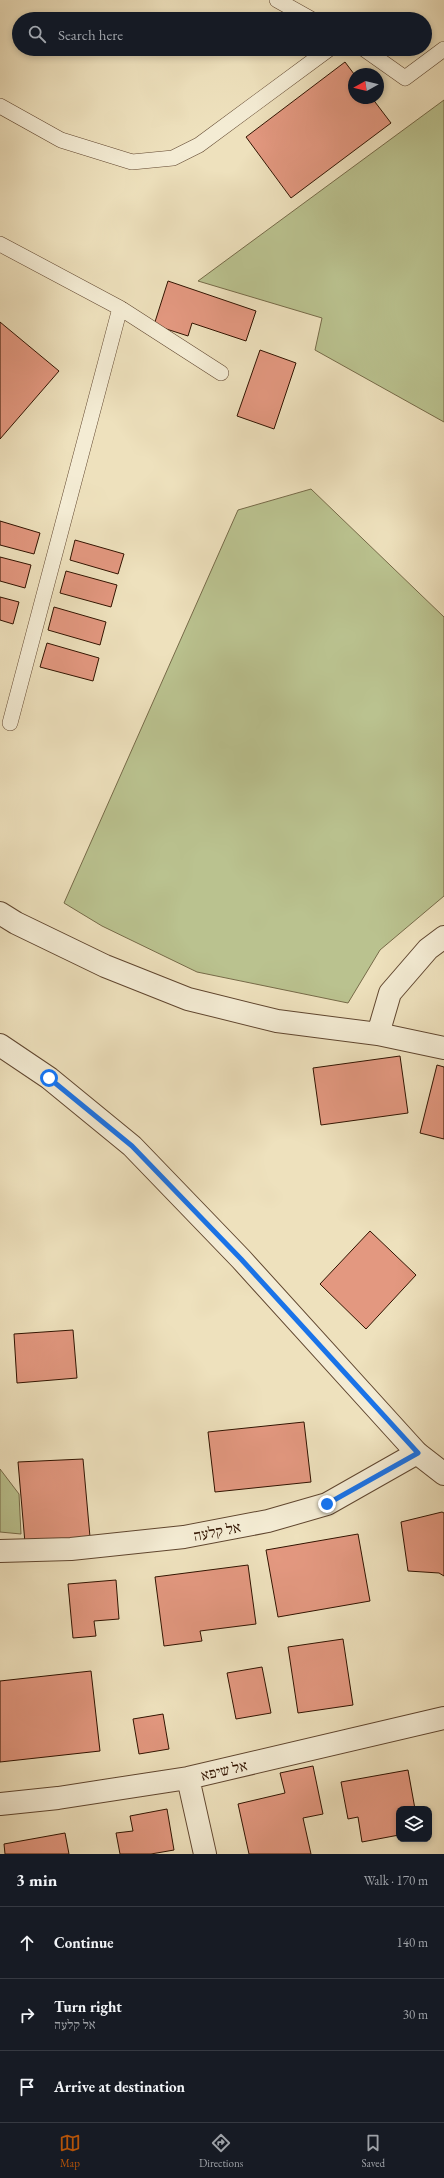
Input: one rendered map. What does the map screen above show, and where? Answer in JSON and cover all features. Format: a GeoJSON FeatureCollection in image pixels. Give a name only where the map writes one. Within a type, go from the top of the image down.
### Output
{"type":"FeatureCollection","features":[{"type":"Feature","properties":{"kind":"street"},"geometry":{"type":"LineString","coordinates":[[0,913],[16,923],[105,966],[188,999],[277,1020],[378,1034],[444,1048]]}},
{"type":"Feature","properties":{"kind":"street"},"geometry":{"type":"LineString","coordinates":[[378,1034],[390,993],[428,949],[444,937]]}},
{"type":"Feature","properties":{"kind":"street"},"geometry":{"type":"LineString","coordinates":[[0,1045],[49,1078],[132,1146],[241,1259],[418,1453],[444,1474]]}},
{"type":"Feature","properties":{"kind":"street","name":"אל קלעה"},"geometry":{"type":"LineString","coordinates":[[0,1551],[71,1549],[184,1537],[268,1521],[327,1504],[418,1453]]}},
{"type":"Feature","properties":{"kind":"street","name":"אל שיפא"},"geometry":{"type":"LineString","coordinates":[[0,1804],[58,1798],[188,1778],[444,1718]]}},
{"type":"Feature","properties":{"kind":"street"},"geometry":{"type":"LineString","coordinates":[[188,1778],[205,1854]]}},
{"type":"Feature","properties":{"kind":"lane"},"geometry":{"type":"LineString","coordinates":[[277,0],[298,12]]}},
{"type":"Feature","properties":{"kind":"lane"},"geometry":{"type":"LineString","coordinates":[[374,56],[405,78],[444,49]]}},
{"type":"Feature","properties":{"kind":"lane"},"geometry":{"type":"LineString","coordinates":[[0,106],[61,140],[132,162],[173,158],[199,145],[320,56]]}},
{"type":"Feature","properties":{"kind":"lane"},"geometry":{"type":"LineString","coordinates":[[0,244],[120,308],[221,374]]}},
{"type":"Feature","properties":{"kind":"lane"},"geometry":{"type":"LineString","coordinates":[[10,722],[120,308]]}},
{"type":"Feature","properties":{"kind":"green space"},"geometry":{"type":"Polygon","coordinates":[[[444,100],[444,422],[315,350],[322,318],[198,281],[444,100]]]}},
{"type":"Feature","properties":{"kind":"green space"},"geometry":{"type":"Polygon","coordinates":[[[311,489],[444,617],[444,896],[380,950],[348,1003],[197,972],[102,926],[64,903],[238,510],[311,489]]]}},
{"type":"Feature","properties":{"kind":"green space"},"geometry":{"type":"Polygon","coordinates":[[[0,1469],[19,1494],[21,1534],[0,1532],[0,1469]]]}},
{"type":"Feature","properties":{"kind":"building"},"geometry":{"type":"Polygon","coordinates":[[[345,62],[350,68],[348,68],[348,104],[377,104],[391,123],[291,198],[246,137],[345,62]]]}},
{"type":"Feature","properties":{"kind":"building"},"geometry":{"type":"Polygon","coordinates":[[[168,281],[256,311],[246,341],[192,323],[188,336],[154,325],[168,281]]]}},
{"type":"Feature","properties":{"kind":"building"},"geometry":{"type":"Polygon","coordinates":[[[0,322],[59,371],[0,439],[0,322]]]}},
{"type":"Feature","properties":{"kind":"building"},"geometry":{"type":"Polygon","coordinates":[[[260,350],[296,363],[274,429],[237,416],[260,350]]]}},
{"type":"Feature","properties":{"kind":"building"},"geometry":{"type":"Polygon","coordinates":[[[0,521],[40,533],[34,554],[0,545],[0,521]]]}},
{"type":"Feature","properties":{"kind":"building"},"geometry":{"type":"Polygon","coordinates":[[[75,540],[124,554],[118,574],[70,560],[75,540]]]}},
{"type":"Feature","properties":{"kind":"building"},"geometry":{"type":"Polygon","coordinates":[[[0,557],[31,565],[25,588],[0,581],[0,557]]]}},
{"type":"Feature","properties":{"kind":"building"},"geometry":{"type":"Polygon","coordinates":[[[66,571],[117,585],[111,607],[60,593],[66,571]]]}},
{"type":"Feature","properties":{"kind":"building"},"geometry":{"type":"Polygon","coordinates":[[[0,597],[19,602],[13,624],[0,620],[0,597]]]}},
{"type":"Feature","properties":{"kind":"building"},"geometry":{"type":"Polygon","coordinates":[[[54,607],[106,622],[100,645],[48,630],[54,607]]]}},
{"type":"Feature","properties":{"kind":"building"},"geometry":{"type":"Polygon","coordinates":[[[47,643],[99,658],[93,681],[40,667],[47,643]]]}},
{"type":"Feature","properties":{"kind":"building"},"geometry":{"type":"Polygon","coordinates":[[[400,1056],[408,1113],[321,1125],[313,1068],[400,1056]]]}},
{"type":"Feature","properties":{"kind":"building"},"geometry":{"type":"Polygon","coordinates":[[[437,1065],[444,1067],[444,1139],[420,1133],[437,1065]]]}},
{"type":"Feature","properties":{"kind":"building"},"geometry":{"type":"Polygon","coordinates":[[[370,1231],[416,1275],[366,1329],[320,1284],[370,1231]]]}},
{"type":"Feature","properties":{"kind":"building"},"geometry":{"type":"Polygon","coordinates":[[[73,1330],[77,1378],[17,1383],[14,1334],[73,1330]]]}},
{"type":"Feature","properties":{"kind":"building"},"geometry":{"type":"Polygon","coordinates":[[[304,1422],[311,1482],[215,1492],[208,1432],[304,1422]]]}},
{"type":"Feature","properties":{"kind":"building"},"geometry":{"type":"Polygon","coordinates":[[[83,1459],[90,1537],[25,1543],[18,1462],[83,1459]]]}},
{"type":"Feature","properties":{"kind":"building"},"geometry":{"type":"Polygon","coordinates":[[[442,1512],[444,1513],[444,1576],[439,1573],[408,1571],[401,1522],[442,1512]]]}},
{"type":"Feature","properties":{"kind":"building"},"geometry":{"type":"Polygon","coordinates":[[[358,1534],[370,1601],[278,1617],[266,1550],[358,1534]]]}},
{"type":"Feature","properties":{"kind":"building"},"geometry":{"type":"Polygon","coordinates":[[[248,1565],[256,1624],[200,1631],[202,1641],[164,1646],[155,1577],[248,1565]]]}},
{"type":"Feature","properties":{"kind":"building"},"geometry":{"type":"Polygon","coordinates":[[[116,1580],[119,1619],[94,1621],[96,1636],[73,1638],[68,1584],[116,1580]]]}},
{"type":"Feature","properties":{"kind":"building"},"geometry":{"type":"Polygon","coordinates":[[[343,1639],[353,1705],[298,1713],[288,1647],[343,1639]]]}},
{"type":"Feature","properties":{"kind":"building"},"geometry":{"type":"Polygon","coordinates":[[[262,1667],[271,1713],[236,1719],[227,1673],[262,1667]]]}},
{"type":"Feature","properties":{"kind":"building"},"geometry":{"type":"Polygon","coordinates":[[[91,1671],[100,1751],[0,1762],[0,1681],[91,1671]]]}},
{"type":"Feature","properties":{"kind":"building"},"geometry":{"type":"Polygon","coordinates":[[[163,1714],[169,1749],[139,1754],[133,1719],[163,1714]]]}},
{"type":"Feature","properties":{"kind":"building"},"geometry":{"type":"Polygon","coordinates":[[[313,1766],[323,1814],[303,1818],[311,1854],[249,1854],[238,1804],[285,1793],[280,1773],[313,1766]]]}},
{"type":"Feature","properties":{"kind":"building"},"geometry":{"type":"Polygon","coordinates":[[[408,1770],[414,1806],[396,1806],[396,1836],[362,1842],[358,1817],[348,1819],[341,1782],[408,1770]]]}},
{"type":"Feature","properties":{"kind":"building"},"geometry":{"type":"Polygon","coordinates":[[[167,1809],[174,1850],[151,1854],[120,1854],[116,1833],[133,1831],[130,1816],[167,1809]]]}},
{"type":"Feature","properties":{"kind":"building"},"geometry":{"type":"Polygon","coordinates":[[[65,1833],[69,1854],[5,1854],[4,1844],[65,1833]]]}},
{"type":"Feature","properties":{"kind":"route"},"geometry":{"type":"LineString","coordinates":[[49,1078],[132,1146],[241,1259],[418,1453],[327,1504]]}}]}
